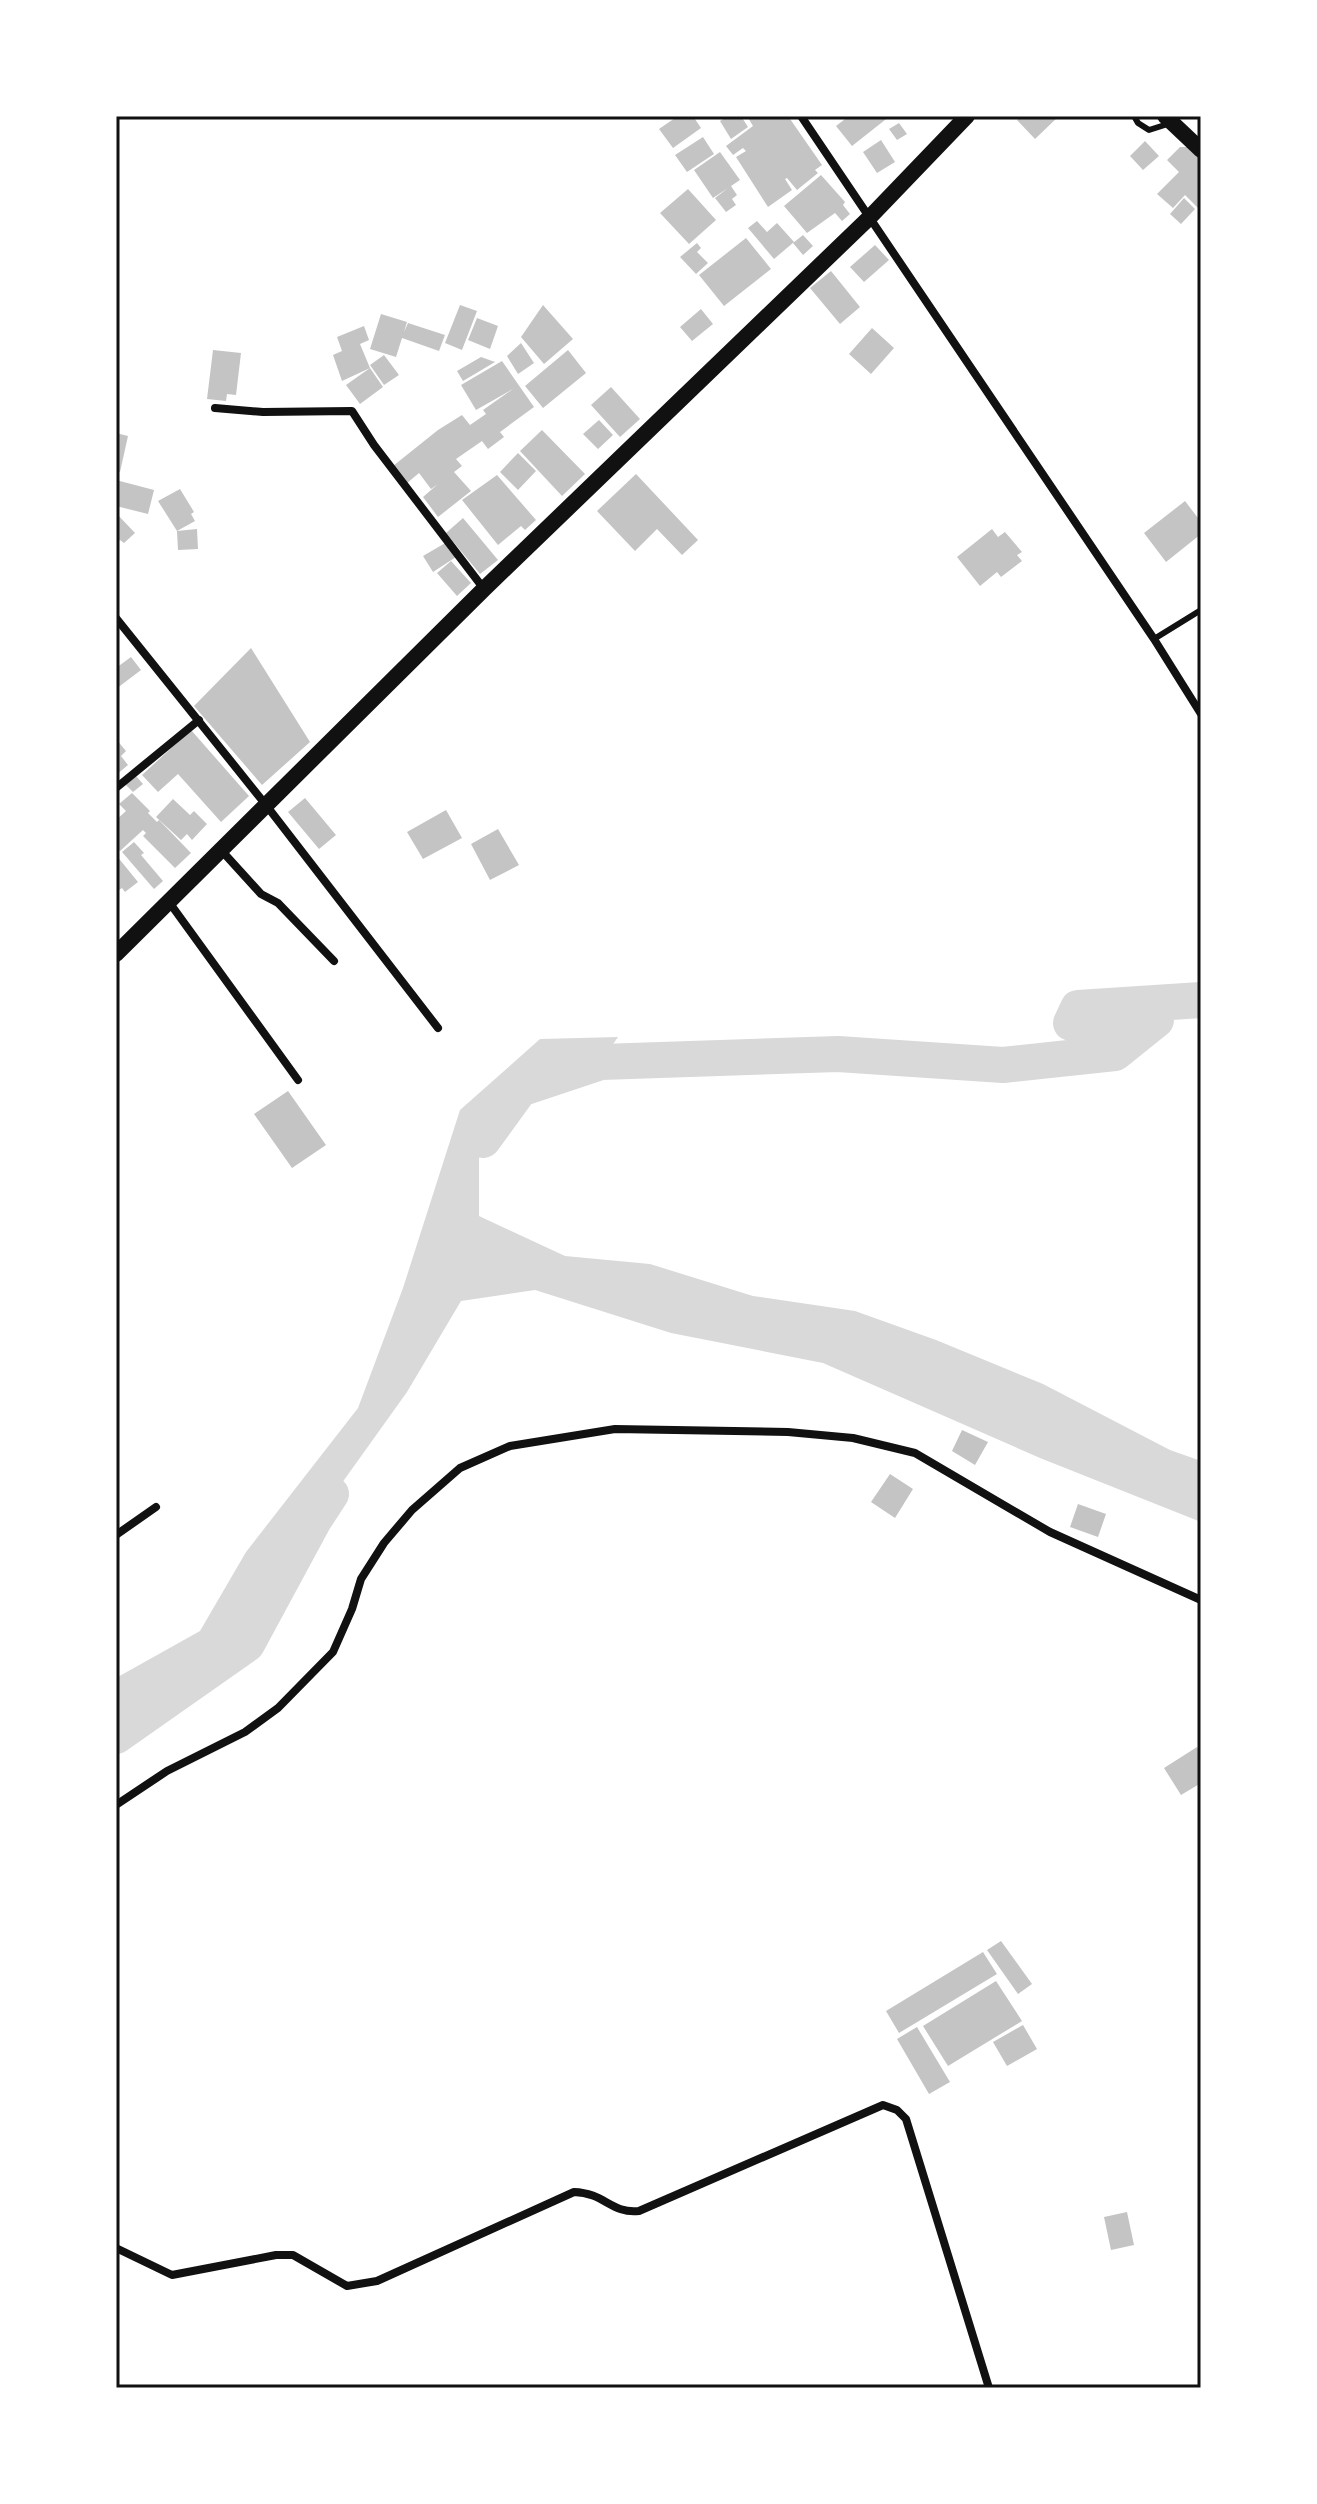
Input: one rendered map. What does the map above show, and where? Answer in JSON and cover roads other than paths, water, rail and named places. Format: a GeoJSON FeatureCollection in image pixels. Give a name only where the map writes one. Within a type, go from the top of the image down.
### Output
{"type":"FeatureCollection","features":[{"type":"Feature","properties":{"kind":"main road"},"geometry":{"type":"LineString","coordinates":[[116,954],[484,589],[870,217],[967,116]]}},
{"type":"Feature","properties":{"kind":"main road"},"geometry":{"type":"LineString","coordinates":[[1168,120],[1201,150]]}},
{"type":"Feature","properties":{"kind":"street"},"geometry":{"type":"LineString","coordinates":[[801,116],[1154,639],[1201,714]]}},
{"type":"Feature","properties":{"kind":"street"},"geometry":{"type":"LineString","coordinates":[[215,408],[263,412],[352,411],[374,445],[484,589]]}},
{"type":"Feature","properties":{"kind":"street"},"geometry":{"type":"LineString","coordinates":[[116,618],[266,805],[438,1028]]}},
{"type":"Feature","properties":{"kind":"street"},"geometry":{"type":"LineString","coordinates":[[116,788],[199,720]]}},
{"type":"Feature","properties":{"kind":"street"},"geometry":{"type":"LineString","coordinates":[[221,850],[261,894],[278,903],[334,961]]}},
{"type":"Feature","properties":{"kind":"street"},"geometry":{"type":"LineString","coordinates":[[169,902],[298,1080]]}},
{"type":"Feature","properties":{"kind":"street"},"geometry":{"type":"LineString","coordinates":[[116,1805],[167,1771],[245,1732],[278,1708],[333,1652],[361,1579],[384,1543],[412,1510],[460,1468],[510,1446],[615,1429],[788,1432],[853,1438],[915,1453],[1050,1532],[1201,1600]]}},
{"type":"Feature","properties":{"kind":"street"},"geometry":{"type":"LineString","coordinates":[[116,1535],[156,1507]]}},
{"type":"Feature","properties":{"kind":"street"},"geometry":{"type":"LineString","coordinates":[[116,2248],[172,2275],[276,2255],[293,2255],[347,2286],[377,2281],[574,2192],[588,2192],[627,2212],[639,2211],[883,2105],[897,2110],[906,2119],[989,2388]]}},
{"type":"Feature","properties":{"kind":"lane"},"geometry":{"type":"LineString","coordinates":[[1134,116],[1149,130],[1168,120]]}},
{"type":"Feature","properties":{"kind":"lane"},"geometry":{"type":"LineString","coordinates":[[1154,639],[1201,610]]}},
{"type":"Feature","properties":{"kind":"waterway"},"geometry":{"type":"LineString","coordinates":[[483,1140],[520,1089],[601,1062],[838,1054],[1003,1065],[1115,1053],[1156,1020],[1071,1023],[1078,1008],[1201,1000]]}},
{"type":"Feature","properties":{"kind":"waterway"},"geometry":{"type":"LineString","coordinates":[[116,1736],[247,1644],[331,1494]]}}]}
